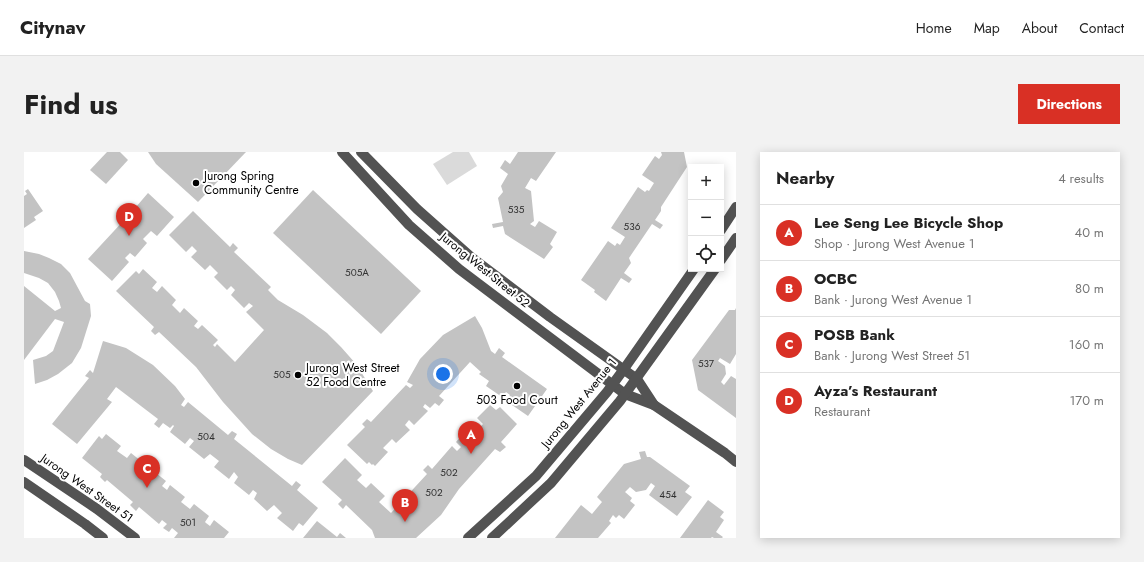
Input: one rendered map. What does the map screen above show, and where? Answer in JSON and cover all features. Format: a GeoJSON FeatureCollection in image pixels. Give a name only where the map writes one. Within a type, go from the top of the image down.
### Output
{"type":"FeatureCollection","features":[{"type":"Feature","properties":{"kind":"street","name":"Jurong West Street 52"},"geometry":{"type":"LineString","coordinates":[[342,152],[409,225],[459,269],[626,394],[654,405]]}},
{"type":"Feature","properties":{"kind":"street","name":"Jurong West Street 52"},"geometry":{"type":"LineString","coordinates":[[361,152],[417,209],[471,257],[550,317],[637,379],[654,405]]}},
{"type":"Feature","properties":{"kind":"street"},"geometry":{"type":"LineString","coordinates":[[724,225],[736,207]]}},
{"type":"Feature","properties":{"kind":"street"},"geometry":{"type":"LineString","coordinates":[[724,256],[736,238]]}},
{"type":"Feature","properties":{"kind":"street","name":"Jurong West Avenue 1"},"geometry":{"type":"LineString","coordinates":[[468,538],[536,476],[613,384],[692,272]]}},
{"type":"Feature","properties":{"kind":"street"},"geometry":{"type":"LineString","coordinates":[[492,538],[550,483],[626,394],[713,272]]}},
{"type":"Feature","properties":{"kind":"street"},"geometry":{"type":"LineString","coordinates":[[654,405],[736,462]]}},
{"type":"Feature","properties":{"kind":"street","name":"Jurong West Street 51"},"geometry":{"type":"LineString","coordinates":[[24,460],[98,509],[135,538]]}},
{"type":"Feature","properties":{"kind":"street"},"geometry":{"type":"LineString","coordinates":[[24,482],[103,538]]}},
{"type":"Feature","properties":{"kind":"shaded area"},"geometry":{"type":"Polygon","coordinates":[[[453,152],[469,152],[477,166],[447,185],[433,164],[453,152]]]}},
{"type":"Feature","properties":{"kind":"building"},"geometry":{"type":"Polygon","coordinates":[[[107,152],[120,152],[128,160],[106,184],[90,170],[107,152]]]}},
{"type":"Feature","properties":{"kind":"building","name":"Jurong Spring Community Centre"},"geometry":{"type":"Polygon","coordinates":[[[148,152],[246,152],[198,202],[156,164],[148,152]]]}},
{"type":"Feature","properties":{"kind":"building"},"geometry":{"type":"Polygon","coordinates":[[[518,152],[556,152],[536,181],[531,178],[525,188],[531,191],[534,221],[530,224],[535,227],[539,221],[557,232],[550,244],[553,247],[544,259],[505,234],[503,226],[493,228],[492,224],[503,222],[498,198],[503,192],[501,186],[508,174],[500,168],[505,160],[510,164],[518,152]]]}},
{"type":"Feature","properties":{"kind":"building"},"geometry":{"type":"Polygon","coordinates":[[[661,152],[684,152],[687,167],[661,207],[661,211],[655,220],[663,225],[660,229],[652,224],[629,258],[631,263],[624,273],[632,279],[629,283],[621,278],[606,301],[594,292],[595,290],[581,280],[608,241],[615,246],[617,243],[620,245],[625,237],[611,228],[638,187],[645,192],[647,190],[649,191],[654,183],[642,175],[655,156],[659,159],[662,155],[661,152]]]}},
{"type":"Feature","properties":{"kind":"building"},"geometry":{"type":"Polygon","coordinates":[[[28,189],[43,211],[34,217],[36,220],[24,228],[24,196],[27,194],[25,191],[28,189]]]}},
{"type":"Feature","properties":{"kind":"building"},"geometry":{"type":"Polygon","coordinates":[[[313,190],[421,291],[381,334],[273,233],[313,190]]]}},
{"type":"Feature","properties":{"kind":"building"},"geometry":{"type":"Polygon","coordinates":[[[148,193],[174,217],[157,236],[151,231],[143,239],[147,243],[135,257],[130,253],[125,258],[129,262],[112,281],[88,259],[126,218],[122,215],[126,210],[130,214],[148,193]]]}},
{"type":"Feature","properties":{"kind":"building"},"geometry":{"type":"Polygon","coordinates":[[[193,211],[230,247],[233,243],[238,248],[234,252],[271,287],[268,290],[278,300],[303,315],[327,333],[341,347],[356,364],[373,391],[302,465],[271,449],[252,434],[223,402],[196,367],[159,332],[155,335],[151,331],[154,327],[116,291],[136,271],[139,274],[143,269],[157,282],[152,288],[157,292],[162,286],[176,300],[172,305],[180,313],[184,308],[198,321],[194,326],[198,329],[202,325],[218,340],[213,345],[215,347],[217,344],[235,362],[264,330],[246,312],[253,306],[249,303],[244,308],[231,295],[235,290],[231,286],[227,290],[214,277],[218,273],[210,265],[205,270],[191,257],[197,251],[192,246],[186,252],[169,235],[193,211]]]}},
{"type":"Feature","properties":{"kind":"building"},"geometry":{"type":"Polygon","coordinates":[[[24,251],[39,254],[61,264],[70,273],[85,301],[90,304],[91,316],[81,348],[72,363],[58,374],[35,384],[33,360],[46,356],[53,351],[64,322],[55,319],[24,360],[24,286],[55,311],[61,308],[55,292],[48,283],[24,273],[24,251]]]}},
{"type":"Feature","properties":{"kind":"building"},"geometry":{"type":"Polygon","coordinates":[[[736,308],[736,354],[730,364],[720,358],[718,361],[725,366],[726,374],[721,382],[724,385],[731,376],[736,379],[736,418],[698,390],[692,360],[729,310],[735,310],[736,308]]]}},
{"type":"Feature","properties":{"kind":"building"},"geometry":{"type":"Polygon","coordinates":[[[475,316],[482,328],[491,351],[495,354],[499,348],[505,353],[502,357],[547,389],[528,416],[506,401],[510,395],[506,392],[502,397],[486,386],[489,381],[479,374],[481,372],[470,362],[439,396],[444,400],[439,406],[435,403],[430,408],[425,404],[423,407],[428,411],[414,425],[409,420],[405,425],[410,430],[396,443],[392,439],[383,448],[388,452],[375,466],[369,462],[367,464],[347,445],[365,427],[362,424],[367,419],[371,422],[406,385],[410,388],[413,385],[407,382],[420,359],[443,335],[475,316]]]}},
{"type":"Feature","properties":{"kind":"building"},"geometry":{"type":"Polygon","coordinates":[[[103,341],[126,348],[153,365],[175,386],[185,399],[181,405],[184,407],[188,402],[228,435],[232,431],[237,434],[234,439],[292,486],[296,481],[301,485],[297,490],[318,508],[303,526],[299,523],[293,531],[277,518],[282,513],[274,505],[267,511],[254,499],[257,493],[253,490],[249,495],[234,483],[238,477],[234,472],[229,479],[214,467],[219,461],[210,454],[204,459],[189,447],[194,441],[190,438],[185,444],[170,432],[174,426],[173,425],[170,428],[163,423],[159,428],[154,424],[158,419],[116,387],[107,399],[112,402],[77,444],[52,424],[89,378],[85,376],[90,370],[93,373],[103,341]]]}},
{"type":"Feature","properties":{"kind":"building"},"geometry":{"type":"Polygon","coordinates":[[[490,405],[496,410],[500,407],[517,424],[501,442],[506,447],[500,452],[495,449],[459,489],[441,515],[416,538],[375,538],[372,530],[346,505],[343,509],[338,504],[342,500],[322,482],[345,458],[362,475],[357,480],[366,488],[371,483],[385,496],[379,502],[391,513],[427,474],[423,470],[428,465],[432,469],[452,446],[457,451],[461,447],[456,442],[469,427],[474,433],[483,424],[477,418],[490,405]]]}},
{"type":"Feature","properties":{"kind":"building"},"geometry":{"type":"Polygon","coordinates":[[[106,434],[121,446],[117,451],[127,458],[131,453],[146,465],[142,470],[147,474],[151,469],[166,481],[162,486],[167,490],[170,485],[185,497],[181,502],[190,509],[194,504],[209,516],[205,522],[206,523],[210,526],[214,520],[229,532],[224,538],[174,538],[178,533],[172,528],[169,532],[163,528],[167,524],[162,520],[159,524],[139,507],[136,511],[130,505],[133,502],[107,480],[105,482],[100,477],[102,474],[82,458],[99,436],[102,439],[106,434]]]}},
{"type":"Feature","properties":{"kind":"building"},"geometry":{"type":"Polygon","coordinates":[[[645,451],[647,457],[650,457],[690,486],[685,492],[692,497],[677,516],[649,495],[655,486],[651,483],[646,490],[636,492],[630,487],[625,492],[632,498],[630,501],[635,505],[624,519],[619,515],[616,518],[613,515],[609,521],[611,523],[598,538],[555,538],[581,505],[592,514],[602,502],[597,497],[624,464],[641,459],[639,452],[645,451]]]}},
{"type":"Feature","properties":{"kind":"building"},"geometry":{"type":"Polygon","coordinates":[[[708,500],[724,512],[720,517],[724,520],[716,532],[723,537],[680,538],[708,500]]]}},
{"type":"Feature","properties":{"kind":"building"},"geometry":{"type":"Polygon","coordinates":[[[317,521],[337,537],[340,533],[346,538],[303,538],[317,521]]]}},
{"type":"Feature","properties":{"kind":"place","name":"Jurong Spring Community Centre"},"geometry":{"type":"Point","coordinates":[196,183]}},
{"type":"Feature","properties":{"kind":"place","name":"Ayza’s Restaurant"},"geometry":{"type":"Point","coordinates":[129,236]}},
{"type":"Feature","properties":{"kind":"place","name":"Jurong West Street 52 Food Centre"},"geometry":{"type":"Point","coordinates":[298,375]}},
{"type":"Feature","properties":{"kind":"place","name":"503 Food Court"},"geometry":{"type":"Point","coordinates":[517,386]}},
{"type":"Feature","properties":{"kind":"place","name":"Lee Seng Lee Bicycle Shop"},"geometry":{"type":"Point","coordinates":[471,454]}},
{"type":"Feature","properties":{"kind":"place","name":"POSB Bank"},"geometry":{"type":"Point","coordinates":[147,488]}},
{"type":"Feature","properties":{"kind":"place","name":"OCBC"},"geometry":{"type":"Point","coordinates":[405,522]}}]}
